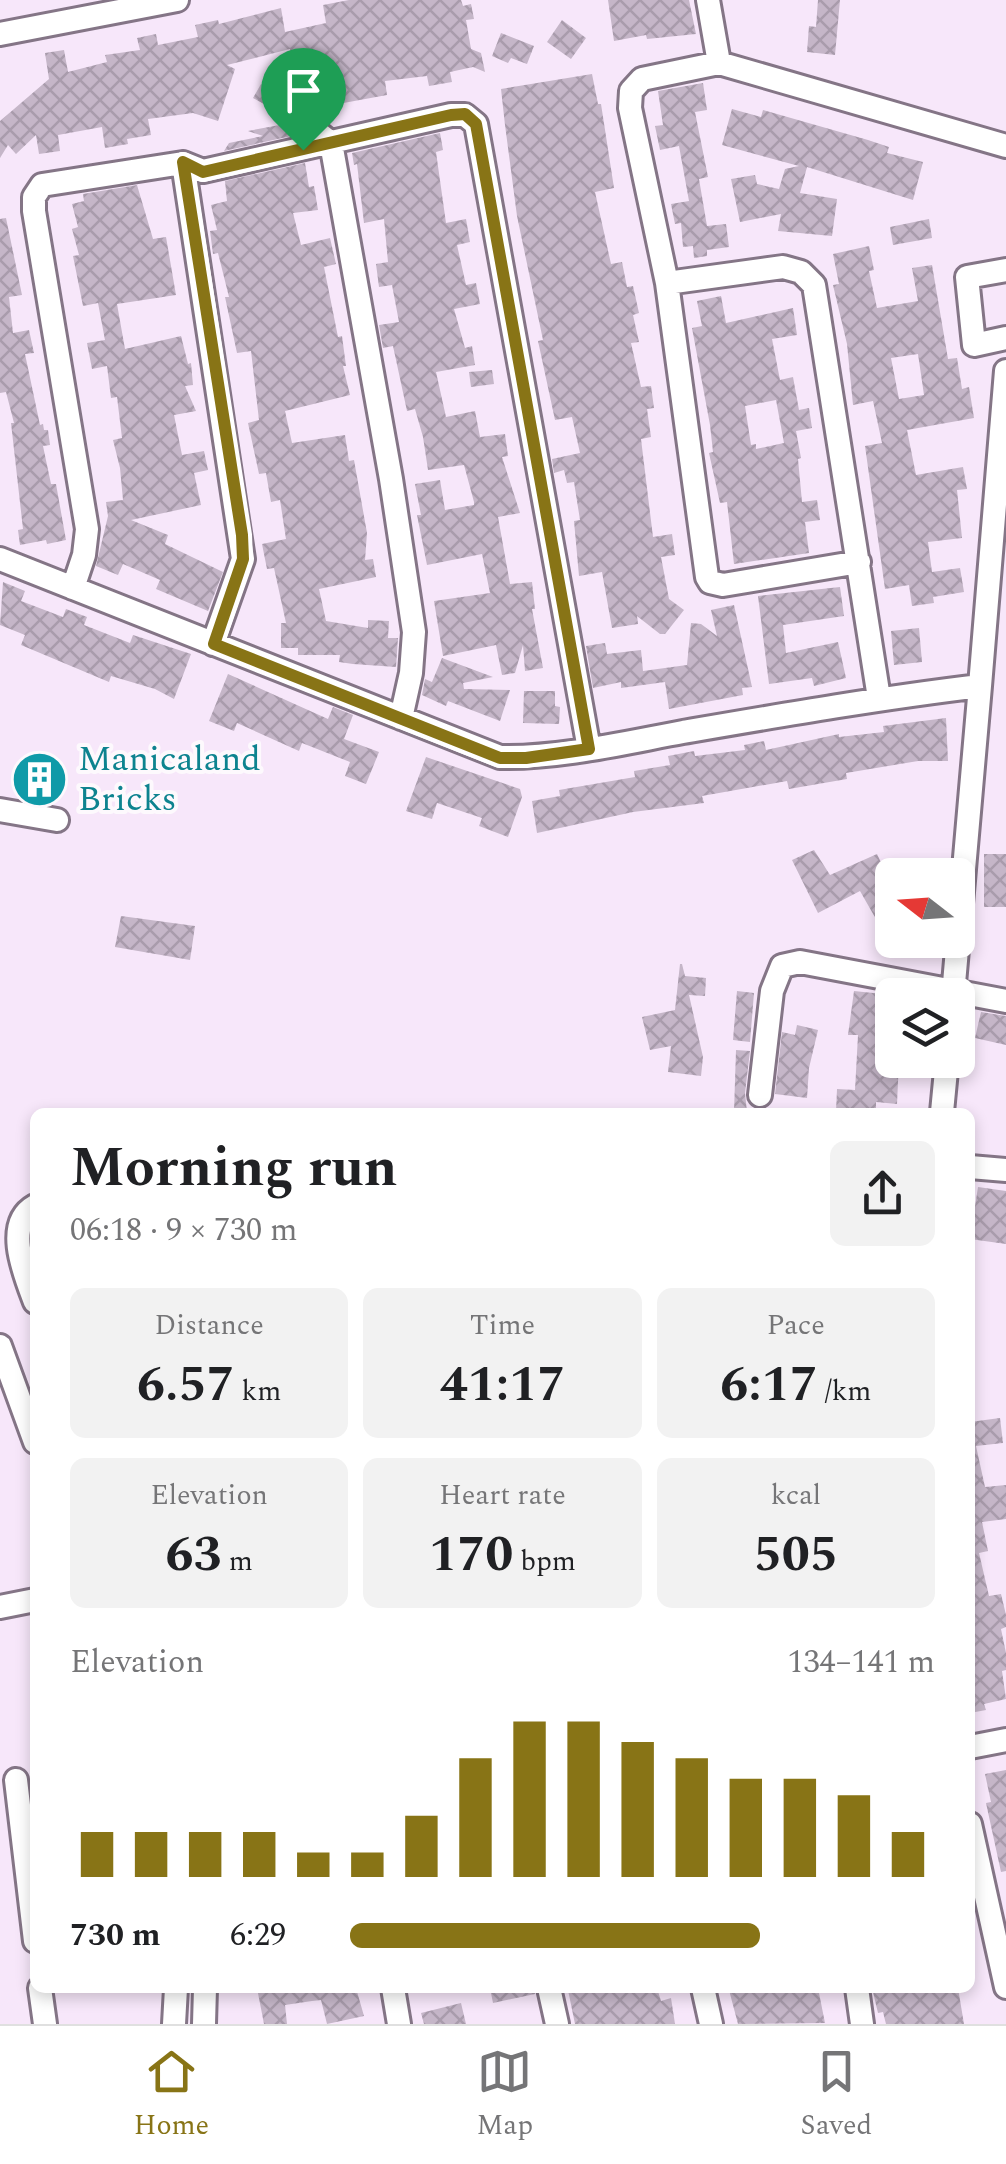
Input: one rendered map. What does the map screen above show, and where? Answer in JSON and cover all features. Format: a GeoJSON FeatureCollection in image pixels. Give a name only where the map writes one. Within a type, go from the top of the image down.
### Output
{"type":"FeatureCollection","features":[{"type":"Feature","properties":{"kind":"street"},"geometry":{"type":"LineString","coordinates":[[0,34],[176,0]]}},
{"type":"Feature","properties":{"kind":"street"},"geometry":{"type":"LineString","coordinates":[[708,0],[719,62]]}},
{"type":"Feature","properties":{"kind":"street"},"geometry":{"type":"LineString","coordinates":[[859,562],[723,585],[710,582],[667,283],[630,108],[631,90],[642,79],[719,62],[1003,138]]}},
{"type":"Feature","properties":{"kind":"street"},"geometry":{"type":"LineString","coordinates":[[74,588],[87,529],[34,197],[42,184],[183,162],[203,172],[465,114],[476,124],[589,749]]}},
{"type":"Feature","properties":{"kind":"street"},"geometry":{"type":"LineString","coordinates":[[296,116],[330,143],[392,479],[414,632],[401,718]]}},
{"type":"Feature","properties":{"kind":"street"},"geometry":{"type":"LineString","coordinates":[[183,162],[242,535],[243,559],[214,644]]}},
{"type":"Feature","properties":{"kind":"street"},"geometry":{"type":"LineString","coordinates":[[667,283],[783,267],[801,272],[814,285],[879,698]]}},
{"type":"Feature","properties":{"kind":"street"},"geometry":{"type":"LineString","coordinates":[[1006,270],[967,277],[974,345],[1006,338]]}},
{"type":"Feature","properties":{"kind":"street"},"geometry":{"type":"LineString","coordinates":[[954,978],[1006,371]]}},
{"type":"Feature","properties":{"kind":"street"},"geometry":{"type":"LineString","coordinates":[[0,558],[500,758],[589,749],[879,698],[980,686]]}},
{"type":"Feature","properties":{"kind":"street"},"geometry":{"type":"LineString","coordinates":[[0,810],[57,820]]}},
{"type":"Feature","properties":{"kind":"street"},"geometry":{"type":"LineString","coordinates":[[760,1096],[772,991],[782,966],[800,962],[879,978]]}},
{"type":"Feature","properties":{"kind":"street"},"geometry":{"type":"LineString","coordinates":[[975,996],[1006,1000]]}},
{"type":"Feature","properties":{"kind":"street"},"geometry":{"type":"LineString","coordinates":[[942,1108],[945,1078]]}},
{"type":"Feature","properties":{"kind":"street"},"geometry":{"type":"LineString","coordinates":[[975,1168],[1006,1170]]}},
{"type":"Feature","properties":{"kind":"street"},"geometry":{"type":"LineString","coordinates":[[30,1208],[21,1220],[18,1235],[30,1289]]}},
{"type":"Feature","properties":{"kind":"street"},"geometry":{"type":"LineString","coordinates":[[0,1346],[30,1428]]}},
{"type":"Feature","properties":{"kind":"street"},"geometry":{"type":"LineString","coordinates":[[0,1607],[30,1601]]}},
{"type":"Feature","properties":{"kind":"street"},"geometry":{"type":"LineString","coordinates":[[975,1746],[1006,1740]]}},
{"type":"Feature","properties":{"kind":"street"},"geometry":{"type":"LineString","coordinates":[[16,1780],[30,1899]]}},
{"type":"Feature","properties":{"kind":"street"},"geometry":{"type":"LineString","coordinates":[[975,1847],[1006,1987]]}},
{"type":"Feature","properties":{"kind":"street"},"geometry":{"type":"LineString","coordinates":[[41,1993],[44,2024]]}},
{"type":"Feature","properties":{"kind":"street"},"geometry":{"type":"LineString","coordinates":[[174,2024],[176,1993]]}},
{"type":"Feature","properties":{"kind":"street"},"geometry":{"type":"LineString","coordinates":[[204,2024],[206,1993]]}},
{"type":"Feature","properties":{"kind":"street"},"geometry":{"type":"LineString","coordinates":[[393,1993],[399,2024]]}},
{"type":"Feature","properties":{"kind":"street"},"geometry":{"type":"LineString","coordinates":[[550,1993],[557,2024]]}},
{"type":"Feature","properties":{"kind":"street"},"geometry":{"type":"LineString","coordinates":[[703,1993],[712,2024]]}},
{"type":"Feature","properties":{"kind":"street"},"geometry":{"type":"LineString","coordinates":[[858,1993],[862,2024]]}},
{"type":"Feature","properties":{"kind":"building"},"geometry":{"type":"Polygon","coordinates":[[[349,0],[461,0],[463,6],[471,4],[474,19],[466,20],[471,49],[481,53],[485,72],[473,67],[450,72],[452,82],[429,86],[427,76],[385,81],[387,95],[338,104],[336,93],[310,97],[304,66],[296,80],[290,49],[227,65],[235,69],[218,121],[193,113],[148,119],[151,135],[105,148],[102,127],[58,135],[60,151],[39,154],[36,135],[16,154],[8,145],[0,158],[0,121],[49,79],[45,53],[64,50],[68,72],[107,62],[105,55],[140,50],[137,38],[156,34],[158,45],[198,37],[195,25],[218,20],[219,24],[281,8],[285,32],[326,23],[323,5],[349,0]]]}},
{"type":"Feature","properties":{"kind":"building"},"geometry":{"type":"Polygon","coordinates":[[[608,0],[689,0],[696,34],[647,39],[646,35],[614,41],[608,0]]]}},
{"type":"Feature","properties":{"kind":"building"},"geometry":{"type":"Polygon","coordinates":[[[818,0],[840,0],[835,55],[807,52],[809,26],[816,27],[818,0]]]}},
{"type":"Feature","properties":{"kind":"building"},"geometry":{"type":"Polygon","coordinates":[[[562,20],[586,38],[571,59],[547,42],[562,20]]]}},
{"type":"Feature","properties":{"kind":"building"},"geometry":{"type":"Polygon","coordinates":[[[501,33],[534,46],[527,64],[511,58],[508,63],[492,56],[501,33]]]}},
{"type":"Feature","properties":{"kind":"building"},"geometry":{"type":"Polygon","coordinates":[[[592,74],[601,104],[614,188],[595,192],[611,264],[622,262],[627,287],[633,286],[639,313],[633,315],[639,342],[631,343],[641,387],[651,386],[654,408],[647,409],[651,437],[641,439],[653,537],[672,534],[675,555],[661,557],[669,599],[684,610],[665,634],[637,616],[638,624],[612,628],[602,572],[579,576],[574,521],[580,520],[574,482],[567,483],[564,470],[554,473],[552,459],[580,453],[572,417],[555,420],[538,341],[543,340],[517,216],[505,125],[501,89],[592,74]]]}},
{"type":"Feature","properties":{"kind":"building"},"geometry":{"type":"Polygon","coordinates":[[[703,83],[707,110],[695,112],[708,177],[699,179],[707,226],[726,224],[729,247],[707,250],[707,256],[694,258],[693,246],[683,247],[681,223],[675,224],[671,204],[689,201],[679,146],[660,150],[655,126],[663,125],[658,91],[703,83]]]}},
{"type":"Feature","properties":{"kind":"building"},"geometry":{"type":"Polygon","coordinates":[[[261,84],[286,98],[278,112],[253,98],[261,84]]]}},
{"type":"Feature","properties":{"kind":"building"},"geometry":{"type":"Polygon","coordinates":[[[732,109],[761,117],[763,110],[868,140],[889,147],[887,153],[923,162],[913,200],[807,167],[800,193],[837,199],[832,236],[778,231],[781,214],[740,222],[731,179],[755,175],[757,184],[779,189],[785,169],[799,166],[722,145],[732,109]]]}},
{"type":"Feature","properties":{"kind":"building"},"geometry":{"type":"Polygon","coordinates":[[[285,124],[296,135],[224,151],[229,143],[263,136],[248,131],[285,124]]]}},
{"type":"Feature","properties":{"kind":"building"},"geometry":{"type":"Polygon","coordinates":[[[440,133],[443,150],[436,152],[446,223],[466,219],[470,242],[457,245],[466,285],[476,283],[480,304],[454,309],[465,348],[472,346],[475,365],[436,372],[446,417],[475,411],[480,437],[505,434],[508,456],[502,457],[520,513],[498,517],[510,584],[532,582],[532,609],[543,668],[525,671],[523,645],[515,673],[502,675],[496,645],[443,656],[434,601],[490,593],[482,554],[427,565],[415,484],[440,480],[445,510],[474,502],[464,465],[428,470],[415,409],[407,411],[393,346],[383,348],[379,325],[399,322],[392,285],[379,287],[376,264],[388,262],[384,219],[364,223],[357,164],[354,165],[352,153],[440,133]]]}},
{"type":"Feature","properties":{"kind":"building"},"geometry":{"type":"Polygon","coordinates":[[[305,163],[318,210],[293,213],[301,245],[330,238],[336,264],[324,267],[338,337],[342,336],[343,366],[350,395],[285,411],[292,443],[345,435],[349,461],[354,460],[367,533],[365,560],[373,559],[376,577],[319,589],[326,621],[368,628],[368,620],[389,621],[388,638],[398,638],[396,667],[339,662],[340,655],[298,655],[298,648],[281,648],[281,623],[286,623],[274,568],[267,569],[262,544],[286,539],[280,500],[271,502],[266,473],[259,474],[248,423],[259,420],[251,351],[237,353],[225,297],[229,297],[218,253],[213,254],[210,231],[217,230],[211,205],[227,201],[225,181],[305,163]]]}},
{"type":"Feature","properties":{"kind":"building"},"geometry":{"type":"Polygon","coordinates":[[[137,185],[153,239],[166,237],[176,295],[117,304],[125,349],[181,336],[188,364],[191,363],[193,385],[185,386],[196,411],[174,415],[182,455],[204,451],[208,470],[194,473],[201,505],[131,520],[168,535],[165,544],[223,572],[208,611],[156,589],[160,580],[123,564],[118,575],[96,566],[108,516],[106,502],[123,500],[113,440],[122,438],[117,397],[111,398],[107,366],[92,369],[87,343],[105,340],[98,303],[83,306],[73,256],[79,255],[72,229],[78,227],[72,204],[84,201],[83,194],[137,185]]]}},
{"type":"Feature","properties":{"kind":"building"},"geometry":{"type":"Polygon","coordinates":[[[6,218],[22,295],[9,297],[13,333],[29,330],[34,353],[25,354],[40,425],[48,430],[50,445],[43,446],[51,484],[56,484],[66,540],[47,544],[46,540],[20,545],[18,530],[23,529],[14,423],[6,392],[0,393],[0,219],[6,218]]]}},
{"type":"Feature","properties":{"kind":"building"},"geometry":{"type":"Polygon","coordinates":[[[929,219],[932,238],[893,245],[890,227],[929,219]]]}},
{"type":"Feature","properties":{"kind":"building"},"geometry":{"type":"Polygon","coordinates":[[[869,246],[874,270],[869,271],[877,308],[918,301],[912,268],[932,265],[948,359],[957,358],[962,389],[969,387],[974,418],[907,430],[916,475],[963,467],[967,489],[957,490],[962,538],[928,542],[932,572],[960,568],[964,592],[933,597],[934,603],[912,606],[909,585],[885,589],[865,446],[882,443],[873,401],[853,405],[847,344],[833,285],[839,284],[833,254],[869,246]],[[918,354],[891,358],[899,399],[924,395],[918,354]]]}},
{"type":"Feature","properties":{"kind":"building"},"geometry":{"type":"Polygon","coordinates":[[[721,296],[726,323],[793,308],[797,335],[772,339],[780,380],[793,377],[799,410],[809,408],[812,428],[796,431],[802,502],[817,500],[820,520],[805,522],[809,553],[734,564],[727,502],[720,503],[709,453],[713,452],[710,425],[692,328],[702,326],[697,301],[721,296]],[[776,400],[745,406],[751,445],[756,444],[756,449],[784,443],[776,400]]]}},
{"type":"Feature","properties":{"kind":"building"},"geometry":{"type":"Polygon","coordinates":[[[492,370],[494,384],[471,387],[469,372],[492,370]]]}},
{"type":"Feature","properties":{"kind":"building"},"geometry":{"type":"Polygon","coordinates":[[[3,582],[25,591],[21,601],[63,617],[66,609],[87,617],[84,625],[130,643],[133,635],[191,654],[174,699],[111,676],[109,682],[21,645],[25,635],[0,625],[3,582]]]}},
{"type":"Feature","properties":{"kind":"building"},"geometry":{"type":"Polygon","coordinates":[[[840,587],[844,616],[783,625],[786,653],[838,642],[846,678],[814,686],[812,678],[769,684],[758,596],[840,587]]]}},
{"type":"Feature","properties":{"kind":"building"},"geometry":{"type":"Polygon","coordinates":[[[734,605],[752,687],[742,688],[743,695],[669,709],[665,682],[621,688],[621,682],[593,688],[586,646],[605,643],[607,654],[641,650],[643,671],[687,665],[691,623],[701,624],[717,636],[711,610],[734,605]]]}},
{"type":"Feature","properties":{"kind":"building"},"geometry":{"type":"Polygon","coordinates":[[[919,628],[922,662],[894,665],[891,631],[919,628]]]}},
{"type":"Feature","properties":{"kind":"building"},"geometry":{"type":"Polygon","coordinates":[[[442,658],[493,677],[463,683],[464,689],[510,690],[500,721],[422,695],[425,679],[432,682],[442,658]]]}},
{"type":"Feature","properties":{"kind":"building"},"geometry":{"type":"Polygon","coordinates":[[[228,674],[328,719],[333,707],[353,715],[344,739],[379,752],[366,784],[345,776],[350,762],[302,743],[299,751],[237,723],[234,731],[209,721],[228,674]]]}},
{"type":"Feature","properties":{"kind":"building"},"geometry":{"type":"Polygon","coordinates":[[[524,691],[555,691],[555,706],[560,707],[559,724],[523,723],[524,691]]]}},
{"type":"Feature","properties":{"kind":"building"},"geometry":{"type":"Polygon","coordinates":[[[946,718],[948,761],[918,761],[846,773],[847,779],[789,789],[787,781],[702,796],[704,803],[633,812],[537,833],[532,801],[560,796],[559,790],[635,777],[634,771],[670,765],[668,756],[745,750],[744,745],[764,741],[766,750],[839,734],[884,732],[883,726],[946,718]]]}},
{"type":"Feature","properties":{"kind":"building"},"geometry":{"type":"Polygon","coordinates":[[[426,757],[520,789],[522,797],[508,837],[479,826],[482,818],[437,803],[432,819],[406,811],[426,757]]]}},
{"type":"Feature","properties":{"kind":"building","name":"Manicaland Bricks"},"geometry":{"type":"Polygon","coordinates":[[[33,758],[56,775],[44,797],[21,783],[33,758]]]}},
{"type":"Feature","properties":{"kind":"building"},"geometry":{"type":"Polygon","coordinates":[[[814,850],[830,875],[877,854],[875,917],[860,891],[818,913],[792,860],[814,850]]]}},
{"type":"Feature","properties":{"kind":"building"},"geometry":{"type":"Polygon","coordinates":[[[984,854],[1006,854],[1006,907],[984,907],[984,854]]]}},
{"type":"Feature","properties":{"kind":"building"},"geometry":{"type":"Polygon","coordinates":[[[121,916],[195,926],[190,960],[115,947],[121,916]]]}},
{"type":"Feature","properties":{"kind":"building"},"geometry":{"type":"Polygon","coordinates":[[[680,964],[685,976],[706,978],[705,996],[689,995],[703,1057],[701,1076],[668,1072],[671,1046],[650,1050],[642,1017],[675,1010],[680,964]]]}},
{"type":"Feature","properties":{"kind":"building"},"geometry":{"type":"Polygon","coordinates":[[[737,991],[754,993],[750,1042],[733,1040],[737,991]]]}},
{"type":"Feature","properties":{"kind":"building"},"geometry":{"type":"Polygon","coordinates":[[[854,991],[875,993],[875,1078],[898,1078],[897,1104],[876,1102],[876,1108],[836,1108],[837,1089],[855,1090],[858,1035],[848,1035],[854,991]]]}},
{"type":"Feature","properties":{"kind":"building"},"geometry":{"type":"Polygon","coordinates":[[[981,1012],[1006,1016],[1006,1045],[975,1038],[981,1012]]]}},
{"type":"Feature","properties":{"kind":"building"},"geometry":{"type":"Polygon","coordinates":[[[797,1025],[818,1030],[807,1098],[775,1094],[782,1032],[795,1035],[797,1025]]]}},
{"type":"Feature","properties":{"kind":"building"},"geometry":{"type":"Polygon","coordinates":[[[736,1050],[750,1051],[747,1108],[734,1108],[736,1050]]]}},
{"type":"Feature","properties":{"kind":"building"},"geometry":{"type":"Polygon","coordinates":[[[978,1187],[1006,1191],[1006,1244],[975,1240],[978,1187]]]}},
{"type":"Feature","properties":{"kind":"building"},"geometry":{"type":"Polygon","coordinates":[[[1000,1418],[1003,1443],[976,1446],[985,1487],[1006,1485],[1006,1519],[982,1522],[988,1551],[979,1553],[989,1596],[1001,1594],[1006,1615],[1006,1627],[1001,1629],[1006,1653],[1006,1670],[1002,1671],[1006,1699],[984,1704],[986,1710],[975,1712],[975,1421],[1000,1418]]]}},
{"type":"Feature","properties":{"kind":"building"},"geometry":{"type":"Polygon","coordinates":[[[1006,1770],[1006,1871],[1001,1872],[986,1803],[991,1802],[985,1774],[1006,1770]]]}},
{"type":"Feature","properties":{"kind":"building"},"geometry":{"type":"Polygon","coordinates":[[[258,1993],[357,1993],[364,2016],[327,2024],[321,2000],[285,2005],[287,2024],[264,2024],[258,1993]]]}},
{"type":"Feature","properties":{"kind":"building"},"geometry":{"type":"Polygon","coordinates":[[[491,1993],[535,1993],[535,1994],[493,2003],[491,1993]]]}},
{"type":"Feature","properties":{"kind":"building"},"geometry":{"type":"Polygon","coordinates":[[[569,1993],[659,1993],[661,2001],[671,1998],[675,2024],[575,2024],[569,1993]]]}},
{"type":"Feature","properties":{"kind":"building"},"geometry":{"type":"Polygon","coordinates":[[[730,1993],[819,1993],[825,2023],[738,2024],[730,1993]]]}},
{"type":"Feature","properties":{"kind":"building"},"geometry":{"type":"Polygon","coordinates":[[[873,1993],[959,1993],[964,2024],[886,2024],[883,2012],[878,2013],[873,1993]]]}},
{"type":"Feature","properties":{"kind":"building"},"geometry":{"type":"Polygon","coordinates":[[[461,2003],[466,2024],[424,2024],[421,2013],[461,2003]]]}},
{"type":"Feature","properties":{"kind":"place","name":"Manicaland Bricks"},"geometry":{"type":"Point","coordinates":[39,779]}},
{"type":"Feature","properties":{"kind":"route"},"geometry":{"type":"LineString","coordinates":[[465,114],[476,124],[589,749],[500,758],[214,644],[238,580],[243,559],[242,535],[183,162],[203,172],[303,150],[451,115],[465,114]]}}]}
